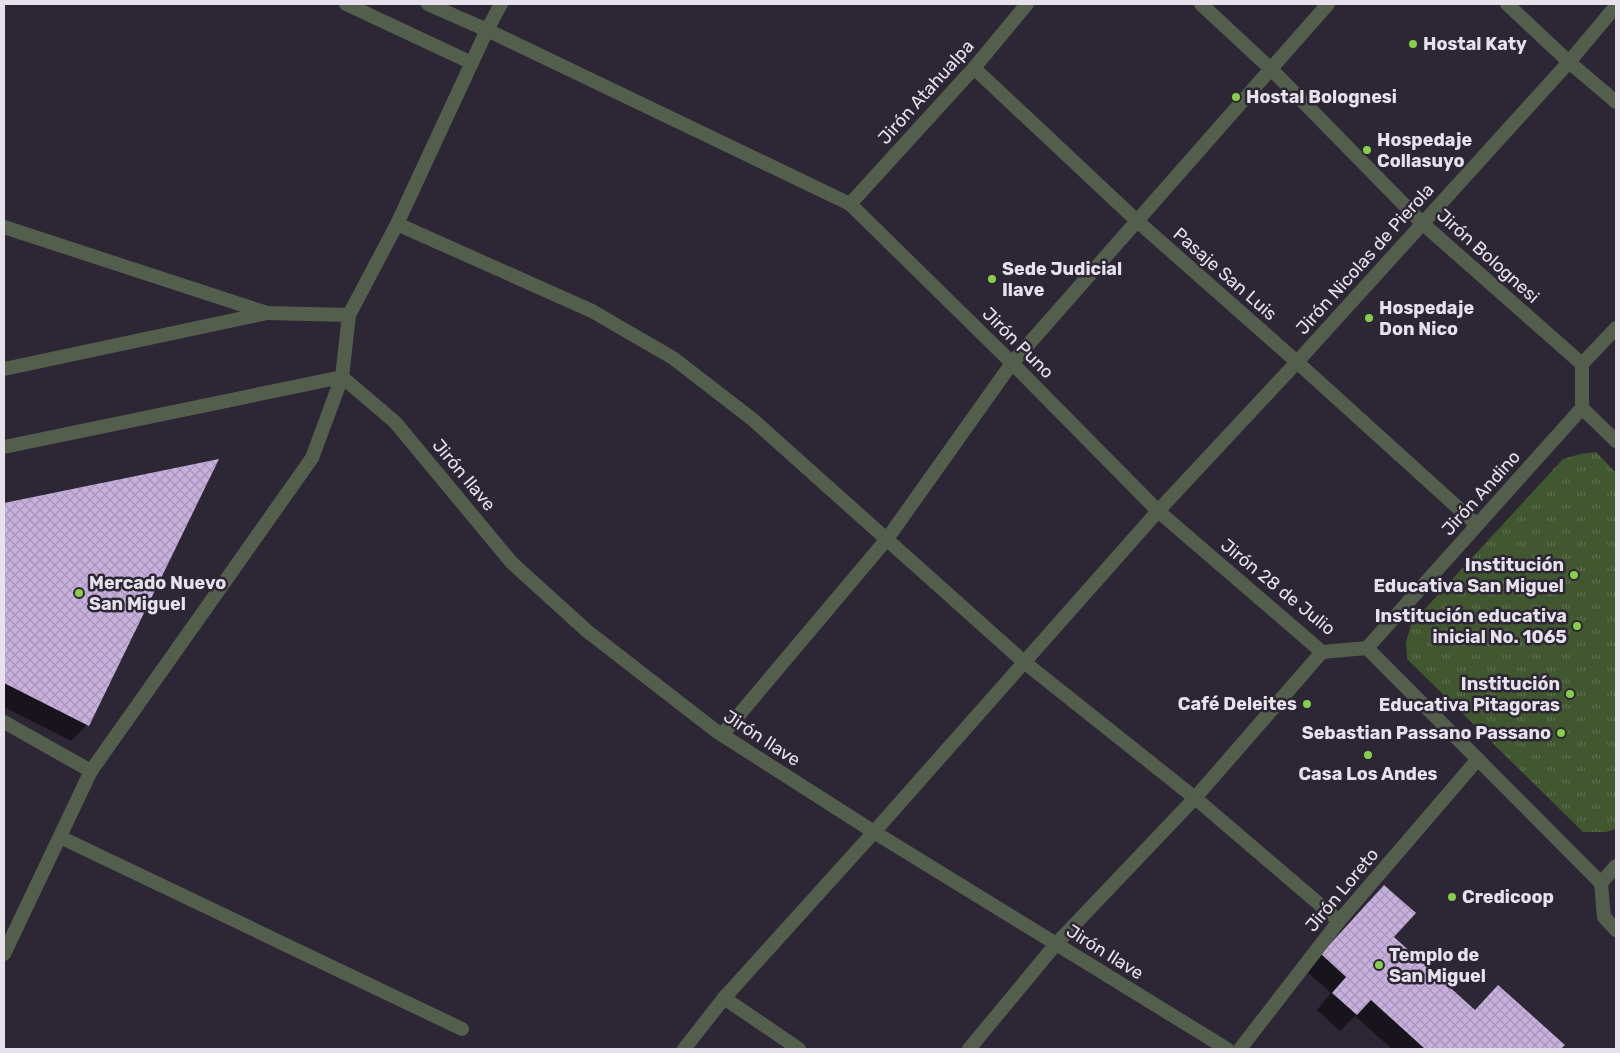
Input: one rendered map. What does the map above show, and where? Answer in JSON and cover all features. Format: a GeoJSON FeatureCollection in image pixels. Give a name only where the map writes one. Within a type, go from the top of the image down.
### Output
{"type":"FeatureCollection","features":[{"type":"Feature","properties":{"kind":"street"},"geometry":{"type":"LineString","coordinates":[[346,4],[472,63]]}},
{"type":"Feature","properties":{"kind":"street","name":"Jirón Puno"},"geometry":{"type":"LineString","coordinates":[[428,4],[487,30],[850,204],[1012,363],[1158,511]]}},
{"type":"Feature","properties":{"kind":"street"},"geometry":{"type":"LineString","coordinates":[[4,954],[92,771],[312,458],[342,377],[349,315],[397,224],[500,4]]}},
{"type":"Feature","properties":{"kind":"street","name":"Jirón Atahualpa"},"geometry":{"type":"LineString","coordinates":[[850,204],[974,68],[1027,4]]}},
{"type":"Feature","properties":{"kind":"street","name":"Jirón Bolognesi"},"geometry":{"type":"LineString","coordinates":[[1201,4],[1272,69],[1422,223],[1582,364]]}},
{"type":"Feature","properties":{"kind":"street"},"geometry":{"type":"LineString","coordinates":[[722,735],[887,539],[1012,363],[1328,4]]}},
{"type":"Feature","properties":{"kind":"street"},"geometry":{"type":"LineString","coordinates":[[1507,4],[1569,62],[1616,102]]}},
{"type":"Feature","properties":{"kind":"street","name":"Jirón Nicolas de Pierola"},"geometry":{"type":"LineString","coordinates":[[684,1049],[724,998],[874,832],[1158,511],[1297,362],[1569,62],[1616,6]]}},
{"type":"Feature","properties":{"kind":"street","name":"Pasaje San Luis"},"geometry":{"type":"LineString","coordinates":[[974,68],[1136,220],[1477,525]]}},
{"type":"Feature","properties":{"kind":"street"},"geometry":{"type":"LineString","coordinates":[[397,224],[592,311],[673,358],[752,418],[1024,662],[1195,798],[1338,921]]}},
{"type":"Feature","properties":{"kind":"street"},"geometry":{"type":"LineString","coordinates":[[4,227],[267,313]]}},
{"type":"Feature","properties":{"kind":"street"},"geometry":{"type":"LineString","coordinates":[[4,369],[267,313],[349,315]]}},
{"type":"Feature","properties":{"kind":"street"},"geometry":{"type":"LineString","coordinates":[[1616,328],[1582,364],[1582,408],[1616,441]]}},
{"type":"Feature","properties":{"kind":"street"},"geometry":{"type":"LineString","coordinates":[[4,447],[342,377]]}},
{"type":"Feature","properties":{"kind":"street","name":"Jirón Ilave"},"geometry":{"type":"LineString","coordinates":[[342,377],[395,422],[512,562],[587,631],[722,735],[874,832],[1227,1049]]}},
{"type":"Feature","properties":{"kind":"street","name":"Jirón Andino"},"geometry":{"type":"LineString","coordinates":[[1367,648],[1582,408]]}},
{"type":"Feature","properties":{"kind":"street","name":"Jirón 28 de Julio"},"geometry":{"type":"LineString","coordinates":[[1158,511],[1322,652],[1367,648]]}},
{"type":"Feature","properties":{"kind":"street"},"geometry":{"type":"LineString","coordinates":[[1367,648],[1601,883],[1604,917],[1616,930]]}},
{"type":"Feature","properties":{"kind":"street"},"geometry":{"type":"LineString","coordinates":[[968,1049],[1056,944],[1195,798],[1322,652]]}},
{"type":"Feature","properties":{"kind":"street"},"geometry":{"type":"LineString","coordinates":[[4,722],[92,771]]}},
{"type":"Feature","properties":{"kind":"street","name":"Jirón Loreto"},"geometry":{"type":"LineString","coordinates":[[1240,1049],[1338,921],[1478,759]]}},
{"type":"Feature","properties":{"kind":"street"},"geometry":{"type":"LineString","coordinates":[[60,838],[462,1030]]}},
{"type":"Feature","properties":{"kind":"street"},"geometry":{"type":"LineString","coordinates":[[1601,883],[1616,866]]}},
{"type":"Feature","properties":{"kind":"street"},"geometry":{"type":"LineString","coordinates":[[724,998],[799,1049]]}},
{"type":"Feature","properties":{"kind":"green space"},"geometry":{"type":"Polygon","coordinates":[[[1596,452],[1616,473],[1616,829],[1606,832],[1583,832],[1407,659],[1406,643],[1411,624],[1563,459],[1596,452]]]}},
{"type":"Feature","properties":{"kind":"building","name":"Mercado Nuevo San Miguel"},"geometry":{"type":"Polygon","coordinates":[[[219,459],[89,726],[4,683],[4,503],[219,459]]]}},
{"type":"Feature","properties":{"kind":"building","name":"Templo de San Miguel"},"geometry":{"type":"Polygon","coordinates":[[[1384,885],[1416,913],[1394,937],[1475,1010],[1498,985],[1565,1045],[1561,1049],[1425,1049],[1371,1000],[1357,1015],[1332,993],[1346,977],[1321,954],[1384,885]]]}},
{"type":"Feature","properties":{"kind":"place","name":"Hostal Katy"},"geometry":{"type":"Point","coordinates":[1413,44]}},
{"type":"Feature","properties":{"kind":"place","name":"Hostal Bolognesi"},"geometry":{"type":"Point","coordinates":[1236,97]}},
{"type":"Feature","properties":{"kind":"place","name":"Hospedaje Collasuyo"},"geometry":{"type":"Point","coordinates":[1367,150]}},
{"type":"Feature","properties":{"kind":"place","name":"Sede Judicial Ilave"},"geometry":{"type":"Point","coordinates":[992,279]}},
{"type":"Feature","properties":{"kind":"place","name":"Hospedaje Don Nico"},"geometry":{"type":"Point","coordinates":[1369,318]}},
{"type":"Feature","properties":{"kind":"place","name":"Institución Educativa San Miguel"},"geometry":{"type":"Point","coordinates":[1574,575]}},
{"type":"Feature","properties":{"kind":"place","name":"Mercado Nuevo San Miguel"},"geometry":{"type":"Point","coordinates":[79,593]}},
{"type":"Feature","properties":{"kind":"place","name":"Institución educativa inicial No. 1065"},"geometry":{"type":"Point","coordinates":[1577,626]}},
{"type":"Feature","properties":{"kind":"place","name":"Institución Educativa Pitagoras"},"geometry":{"type":"Point","coordinates":[1570,694]}},
{"type":"Feature","properties":{"kind":"place","name":"Café Deleites"},"geometry":{"type":"Point","coordinates":[1307,704]}},
{"type":"Feature","properties":{"kind":"place","name":"Sebastian Passano Passano"},"geometry":{"type":"Point","coordinates":[1561,733]}},
{"type":"Feature","properties":{"kind":"place","name":"Casa Los Andes"},"geometry":{"type":"Point","coordinates":[1368,755]}},
{"type":"Feature","properties":{"kind":"place","name":"Credicoop"},"geometry":{"type":"Point","coordinates":[1452,897]}},
{"type":"Feature","properties":{"kind":"place","name":"Templo de San Miguel"},"geometry":{"type":"Point","coordinates":[1379,965]}}]}
